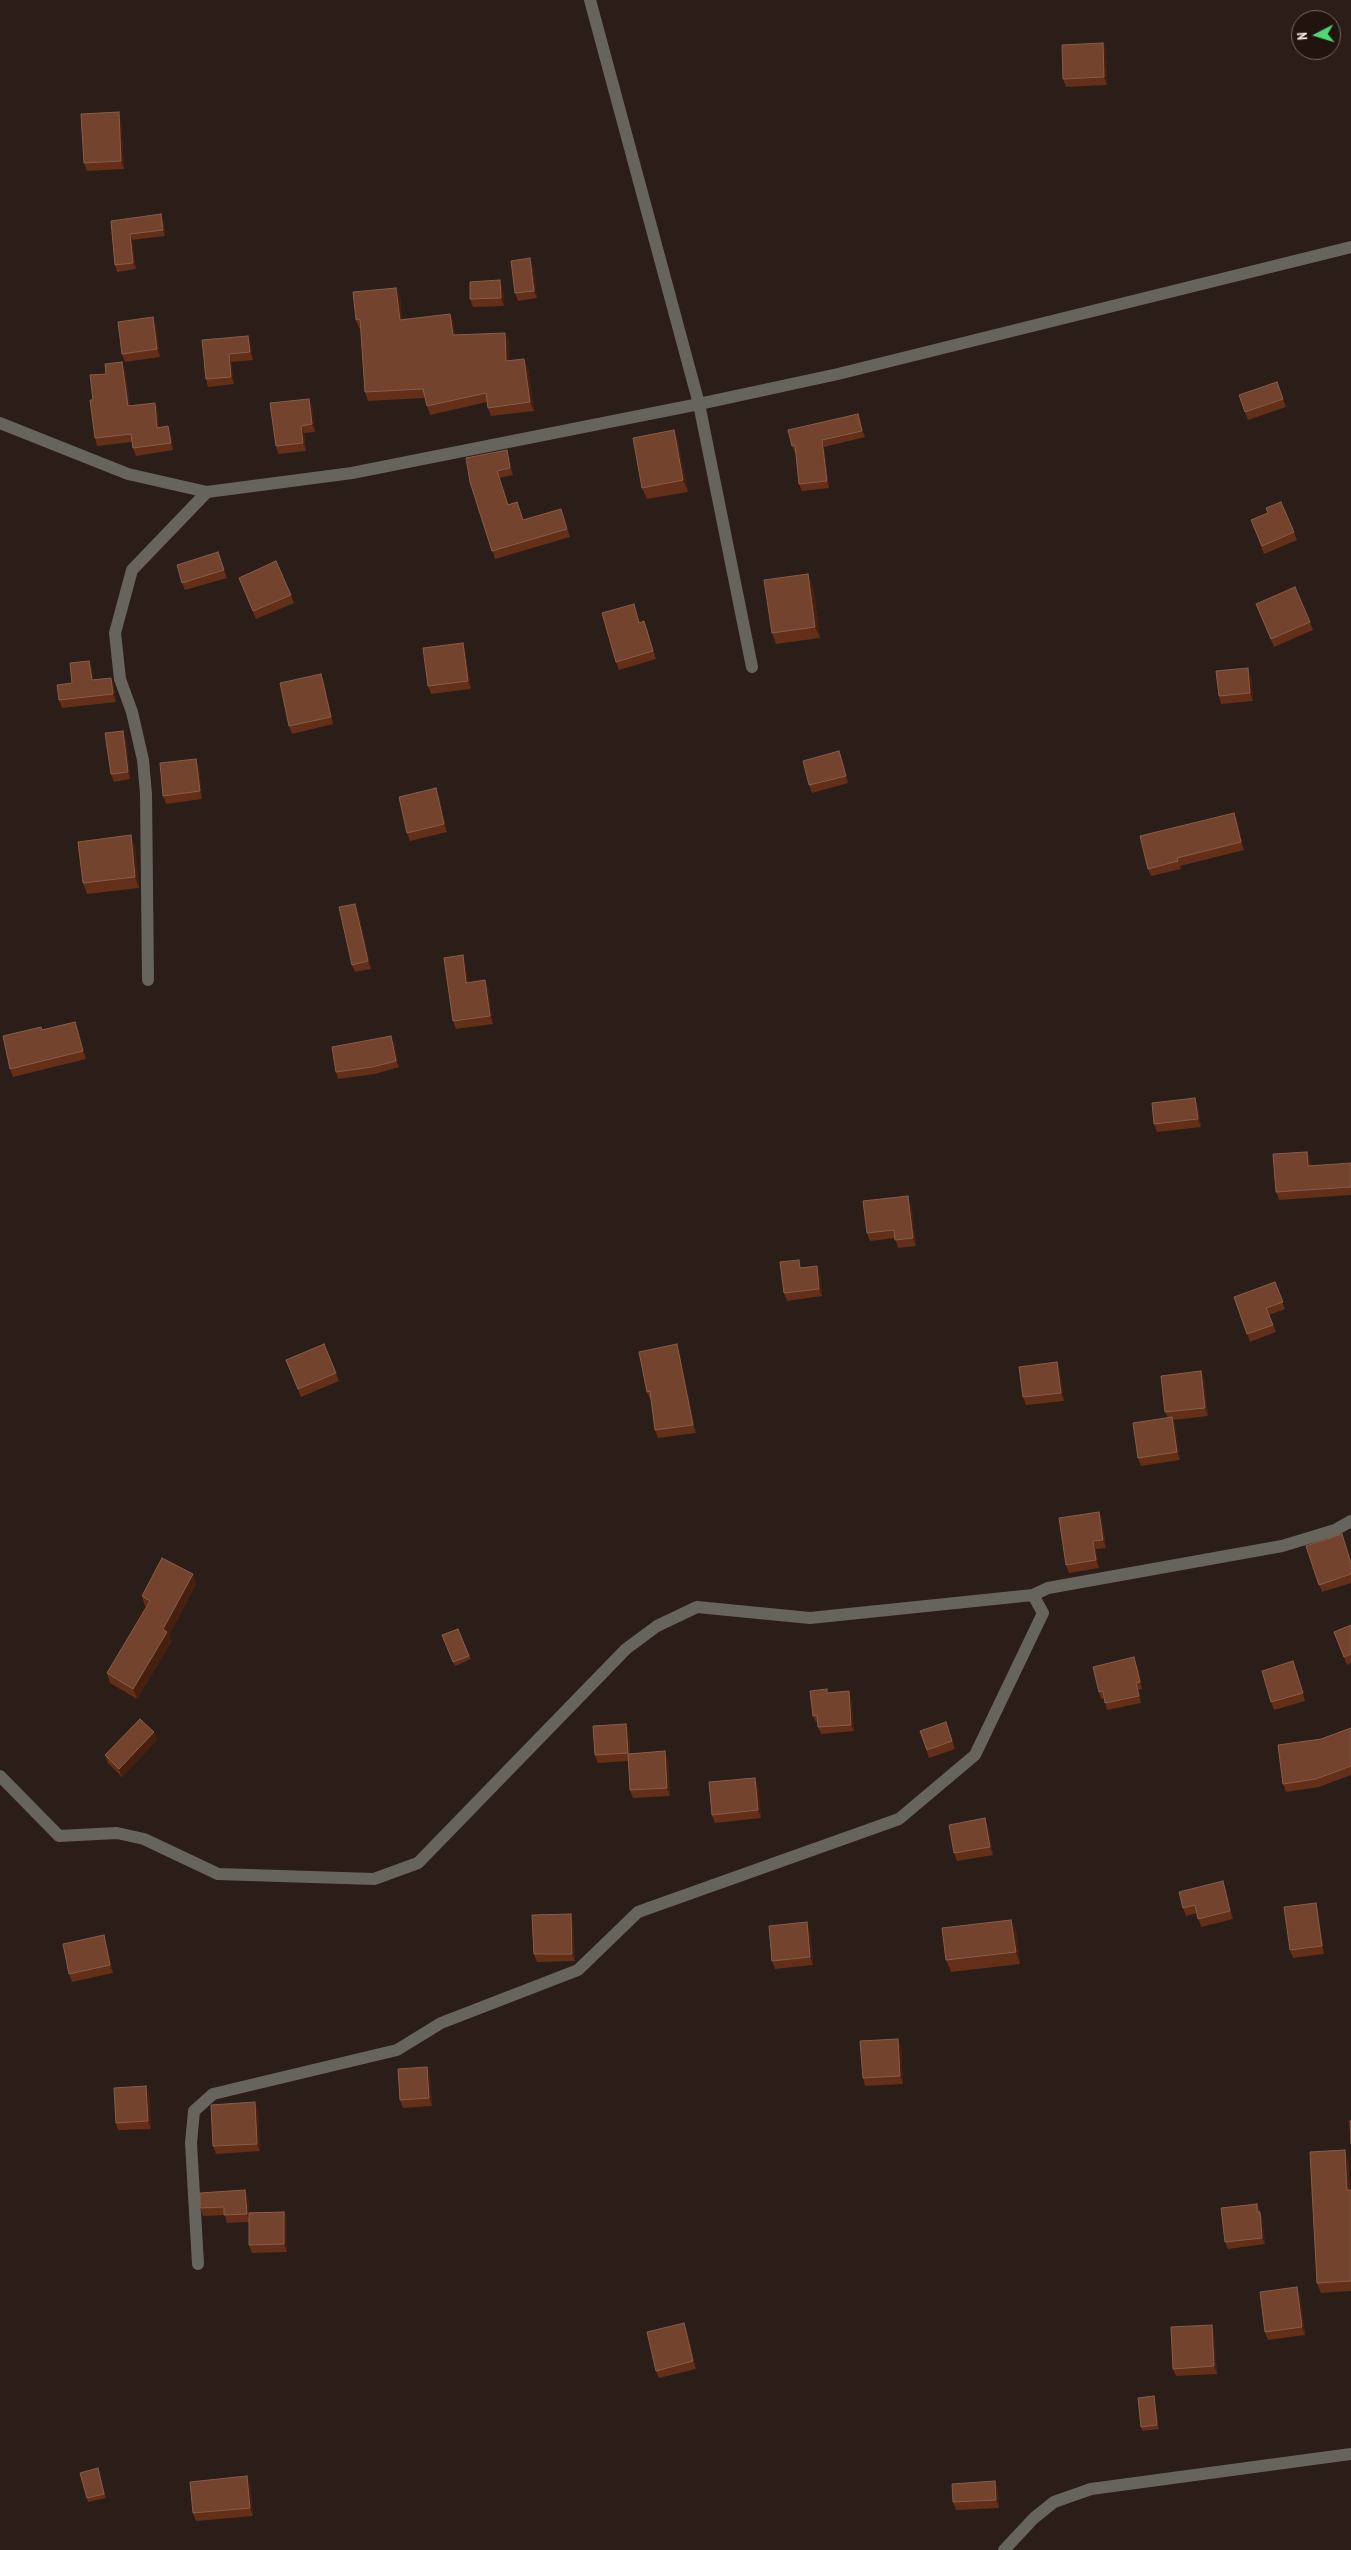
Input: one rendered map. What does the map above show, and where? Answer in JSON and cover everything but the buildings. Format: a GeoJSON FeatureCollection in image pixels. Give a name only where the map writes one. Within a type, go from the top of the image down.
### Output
{"type":"FeatureCollection","features":[{"type":"Feature","properties":{"kind":"street"},"geometry":{"type":"LineString","coordinates":[[590,0],[699,404],[752,667]]}},
{"type":"Feature","properties":{"kind":"street"},"geometry":{"type":"LineString","coordinates":[[0,423],[128,474],[206,492],[352,473],[699,404],[838,374],[1351,247]]}},
{"type":"Feature","properties":{"kind":"street"},"geometry":{"type":"LineString","coordinates":[[148,980],[146,794],[143,760],[132,712],[120,679],[115,633],[132,570],[206,492]]}},
{"type":"Feature","properties":{"kind":"street"},"geometry":{"type":"LineString","coordinates":[[0,1776],[59,1836],[117,1833],[144,1838],[218,1874],[374,1878],[418,1864],[626,1649],[657,1626],[697,1607],[810,1618],[1033,1595],[1048,1588],[1282,1546],[1335,1530],[1351,1520]]}},
{"type":"Feature","properties":{"kind":"street"},"geometry":{"type":"LineString","coordinates":[[198,2264],[192,2135],[194,2111],[213,2094],[397,2050],[441,2024],[578,1970],[638,1912],[899,1818],[975,1755],[1043,1613],[1033,1595]]}},
{"type":"Feature","properties":{"kind":"street"},"geometry":{"type":"LineString","coordinates":[[1004,2550],[1034,2518],[1054,2502],[1091,2489],[1351,2454]]}}]}
